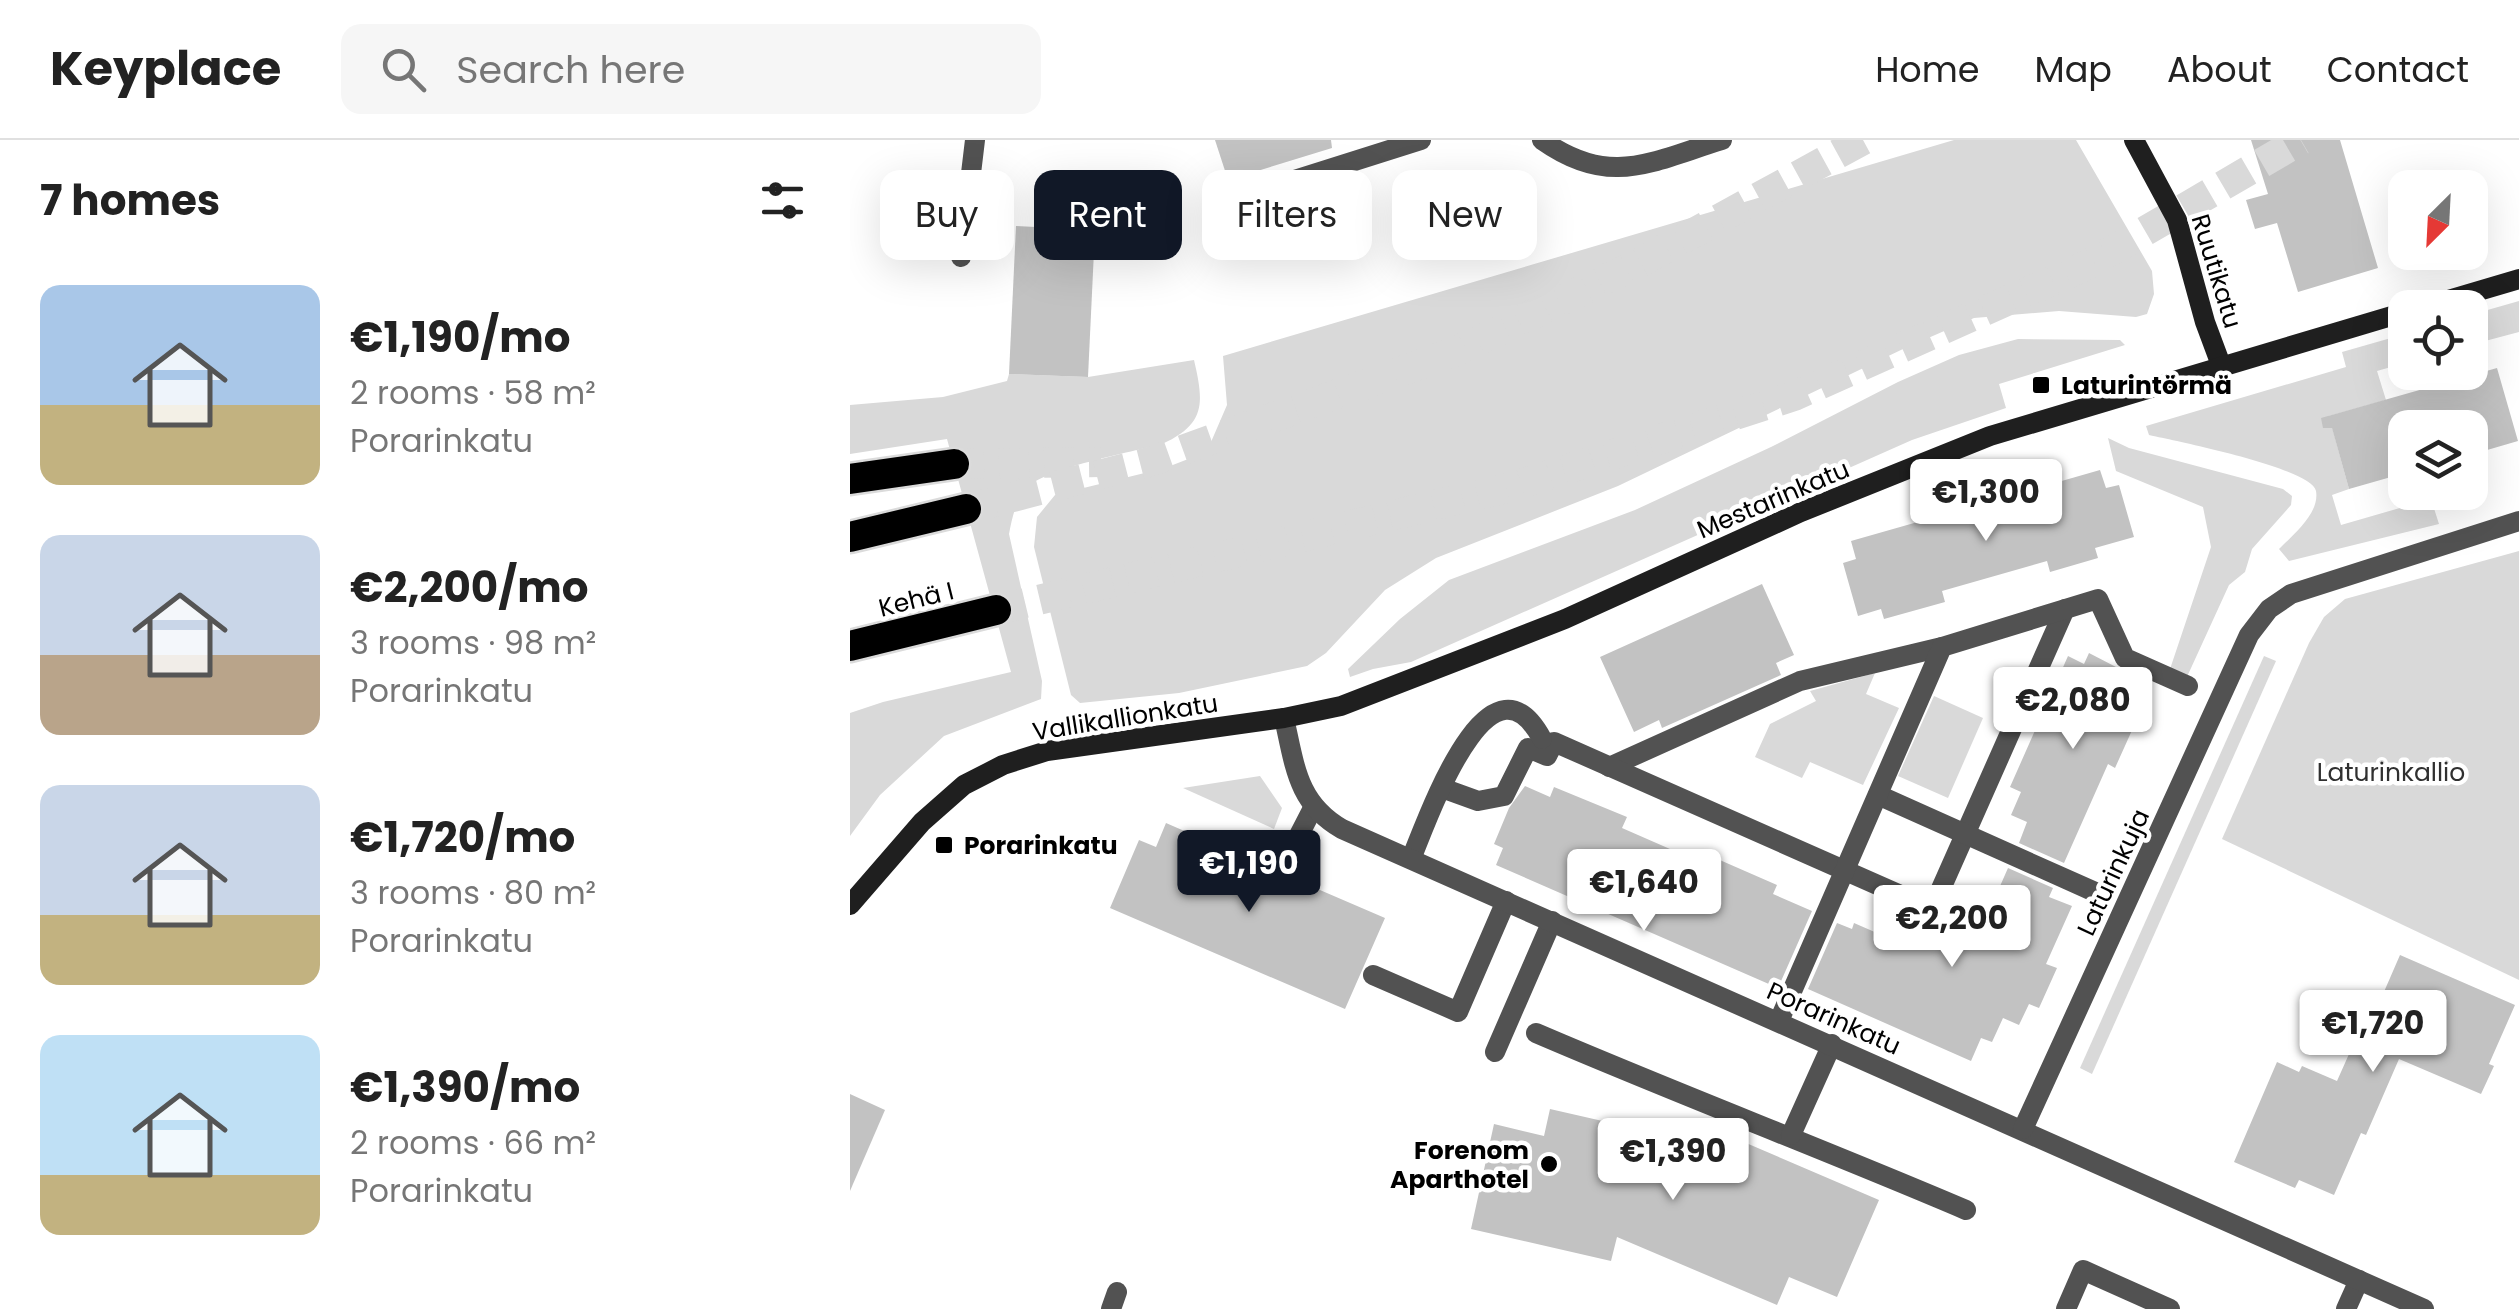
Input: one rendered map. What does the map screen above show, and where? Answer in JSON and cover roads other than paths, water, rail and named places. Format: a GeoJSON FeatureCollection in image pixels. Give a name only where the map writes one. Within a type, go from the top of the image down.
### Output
{"type":"FeatureCollection","features":[{"type":"Feature","properties":{"kind":"highway"},"geometry":{"type":"LineString","coordinates":[[850,480],[954,464]]}},
{"type":"Feature","properties":{"kind":"highway"},"geometry":{"type":"LineString","coordinates":[[850,536],[966,509]]}},
{"type":"Feature","properties":{"kind":"highway","name":"Kehä I"},"geometry":{"type":"LineString","coordinates":[[850,646],[996,610]]}},
{"type":"Feature","properties":{"kind":"highway"},"geometry":{"type":"LineString","coordinates":[[850,667],[938,624]]}},
{"type":"Feature","properties":{"kind":"street"},"geometry":{"type":"LineString","coordinates":[[972,170],[975,140]]}},
{"type":"Feature","properties":{"kind":"street"},"geometry":{"type":"LineString","coordinates":[[1326,170],[1420,140]]}},
{"type":"Feature","properties":{"kind":"street"},"geometry":{"type":"LineString","coordinates":[[1542,140],[1566,156],[1601,169],[1633,167],[1722,140]]}},
{"type":"Feature","properties":{"kind":"street","name":"Ruutikatu"},"geometry":{"type":"LineString","coordinates":[[2134,140],[2177,220],[2220,365]]}},
{"type":"Feature","properties":{"kind":"street"},"geometry":{"type":"LineString","coordinates":[[2482,290],[2519,279]]}},
{"type":"Feature","properties":{"kind":"street","name":"Mestarinkatu"},"geometry":{"type":"LineString","coordinates":[[1284,718],[1341,706],[1565,619],[1801,512],[1990,436],[2388,317]]}},
{"type":"Feature","properties":{"kind":"street","name":"Laturinkuja"},"geometry":{"type":"LineString","coordinates":[[2023,1130],[2249,635],[2268,609],[2291,594],[2328,580],[2519,521]]}},
{"type":"Feature","properties":{"kind":"street"},"geometry":{"type":"LineString","coordinates":[[1608,767],[1800,681],[1942,647],[2098,599],[2125,658],[2188,686]]}},
{"type":"Feature","properties":{"kind":"street"},"geometry":{"type":"LineString","coordinates":[[1442,788],[1478,801],[1504,796],[1528,748],[1547,756],[1554,742],[1932,909],[2064,610]]}},
{"type":"Feature","properties":{"kind":"street"},"geometry":{"type":"LineString","coordinates":[[1779,1021],[1942,647]]}},
{"type":"Feature","properties":{"kind":"street"},"geometry":{"type":"LineString","coordinates":[[1411,859],[1471,730],[1486,717],[1502,711],[1532,721],[1542,739]]}},
{"type":"Feature","properties":{"kind":"street"},"geometry":{"type":"LineString","coordinates":[[1280,872],[1312,808],[1301,786],[1284,718]]}},
{"type":"Feature","properties":{"kind":"street","name":"Vallikallionkatu"},"geometry":{"type":"LineString","coordinates":[[850,905],[922,822],[964,785],[1003,765],[1047,751],[1284,718]]}},
{"type":"Feature","properties":{"kind":"street"},"geometry":{"type":"LineString","coordinates":[[1878,795],[2095,892]]}},
{"type":"Feature","properties":{"kind":"street","name":"Porarinkatu"},"geometry":{"type":"LineString","coordinates":[[1312,808],[1342,829],[2424,1309]]}},
{"type":"Feature","properties":{"kind":"street"},"geometry":{"type":"LineString","coordinates":[[1374,975],[1458,1012],[1506,902]]}},
{"type":"Feature","properties":{"kind":"street"},"geometry":{"type":"LineString","coordinates":[[1494,1052],[1552,921]]}},
{"type":"Feature","properties":{"kind":"street"},"geometry":{"type":"LineString","coordinates":[[1536,1033],[1966,1210]]}},
{"type":"Feature","properties":{"kind":"street"},"geometry":{"type":"LineString","coordinates":[[1791,1135],[1832,1044]]}},
{"type":"Feature","properties":{"kind":"street"},"geometry":{"type":"LineString","coordinates":[[2066,1309],[2083,1270],[2170,1309]]}},
{"type":"Feature","properties":{"kind":"street"},"geometry":{"type":"LineString","coordinates":[[2346,1309],[2359,1280]]}},
{"type":"Feature","properties":{"kind":"tunnel"},"geometry":{"type":"LineString","coordinates":[[966,509],[1149,462],[1452,353],[1637,264],[1863,140]]}},
{"type":"Feature","properties":{"kind":"tunnel"},"geometry":{"type":"LineString","coordinates":[[996,610],[1515,486],[1794,396],[2087,265],[2301,140]]}},
{"type":"Feature","properties":{"kind":"tunnel"},"geometry":{"type":"LineString","coordinates":[[954,464],[1101,462]]}},
{"type":"Feature","properties":{"kind":"place","name":"Laturintörmä"},"geometry":{"type":"Point","coordinates":[2041,385]}},
{"type":"Feature","properties":{"kind":"place","name":"Porarinkatu"},"geometry":{"type":"Point","coordinates":[944,845]}},
{"type":"Feature","properties":{"kind":"place","name":"Forenom Aparthotel"},"geometry":{"type":"Point","coordinates":[1549,1164]}},
{"type":"Feature","properties":{"kind":"park label","name":"Laturinkallio"},"geometry":{"type":"Point","coordinates":[2391,772]}}]}
